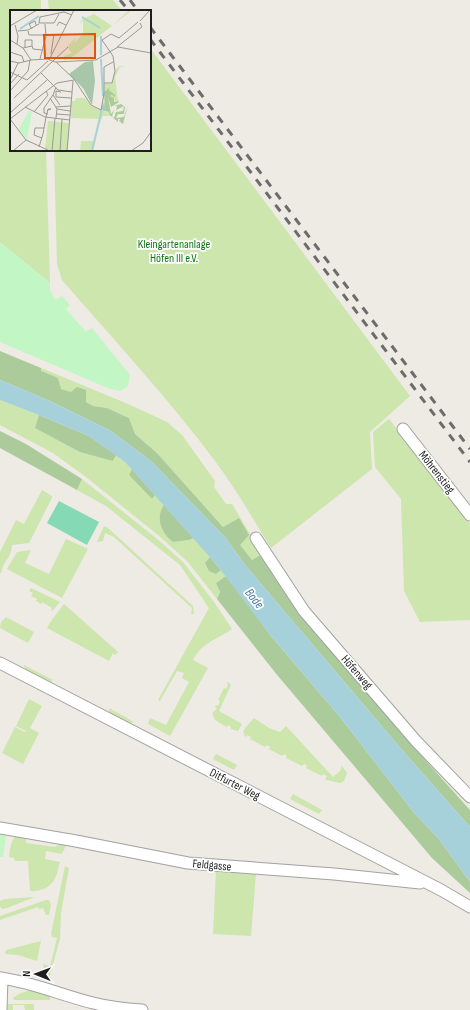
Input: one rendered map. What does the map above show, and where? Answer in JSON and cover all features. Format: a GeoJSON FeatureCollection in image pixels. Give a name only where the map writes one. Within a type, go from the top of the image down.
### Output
{"type":"FeatureCollection","features":[{"type":"Feature","properties":{"kind":"street","name":"Möhrenstieg"},"geometry":{"type":"LineString","coordinates":[[403,429],[470,515]]}},
{"type":"Feature","properties":{"kind":"street","name":"Höfenweg"},"geometry":{"type":"LineString","coordinates":[[256,538],[304,611],[416,741],[470,797]]}},
{"type":"Feature","properties":{"kind":"street","name":"Ditfurter Weg"},"geometry":{"type":"LineString","coordinates":[[0,663],[470,907]]}},
{"type":"Feature","properties":{"kind":"street","name":"Feldgasse"},"geometry":{"type":"LineString","coordinates":[[0,828],[188,863],[334,874],[426,883]]}},
{"type":"Feature","properties":{"kind":"street"},"geometry":{"type":"LineString","coordinates":[[1,1010],[1,978],[30,983],[102,1005],[116,1008],[142,1010]]}},
{"type":"Feature","properties":{"kind":"green space"},"geometry":{"type":"Polygon","coordinates":[[[0,0],[41,0],[41,10],[10,10],[10,151],[46,151],[50,283],[0,242],[0,0]]]}},
{"type":"Feature","properties":{"kind":"green space"},"geometry":{"type":"Polygon","coordinates":[[[48,0],[113,0],[121,10],[49,10],[48,0]]]}},
{"type":"Feature","properties":{"kind":"green space","name":"Kleingartenanlage Höfen III e.V."},"geometry":{"type":"Polygon","coordinates":[[[151,49],[410,396],[370,432],[372,469],[271,548],[215,461],[160,392],[62,280],[57,264],[54,151],[151,151],[151,49]]]}},
{"type":"Feature","properties":{"kind":"green space"},"geometry":{"type":"Polygon","coordinates":[[[0,242],[50,283],[50,290],[55,300],[62,296],[70,305],[66,309],[86,332],[92,328],[130,375],[128,386],[121,391],[110,389],[0,342],[0,242]]]}},
{"type":"Feature","properties":{"kind":"green space"},"geometry":{"type":"Polygon","coordinates":[[[0,351],[41,368],[41,371],[58,378],[61,389],[71,392],[77,387],[86,390],[86,402],[93,406],[107,408],[129,418],[135,434],[157,453],[223,527],[239,518],[249,535],[240,545],[252,560],[262,554],[300,614],[410,743],[470,810],[470,827],[403,751],[246,566],[224,536],[151,461],[111,431],[50,401],[0,380],[0,351]]]}},
{"type":"Feature","properties":{"kind":"green space"},"geometry":{"type":"Polygon","coordinates":[[[41,368],[167,422],[182,435],[215,481],[214,487],[226,504],[232,504],[262,554],[252,560],[239,545],[239,518],[223,527],[157,453],[135,434],[129,418],[107,408],[93,406],[71,392],[61,389],[41,371],[41,368]]]}},
{"type":"Feature","properties":{"kind":"green space"},"geometry":{"type":"Polygon","coordinates":[[[0,400],[39,415],[35,428],[113,461],[116,455],[125,462],[132,469],[129,475],[152,499],[155,495],[164,505],[161,510],[160,520],[165,534],[173,542],[194,538],[210,557],[205,564],[216,574],[221,570],[226,576],[216,583],[220,592],[217,599],[187,561],[158,535],[86,477],[53,453],[0,425],[0,400]]]}},
{"type":"Feature","properties":{"kind":"green space"},"geometry":{"type":"Polygon","coordinates":[[[39,415],[89,436],[116,455],[113,461],[80,452],[35,428],[39,415]]]}},
{"type":"Feature","properties":{"kind":"green space"},"geometry":{"type":"Polygon","coordinates":[[[389,419],[470,524],[470,620],[420,622],[404,591],[401,499],[375,467],[373,432],[389,419]]]}},
{"type":"Feature","properties":{"kind":"green space"},"geometry":{"type":"Polygon","coordinates":[[[0,431],[26,444],[82,479],[77,490],[0,448],[0,431]]]}},
{"type":"Feature","properties":{"kind":"green space"},"geometry":{"type":"Polygon","coordinates":[[[132,469],[155,495],[152,499],[129,475],[132,469]]]}},
{"type":"Feature","properties":{"kind":"green space"},"geometry":{"type":"Polygon","coordinates":[[[82,479],[156,538],[183,562],[214,602],[232,629],[205,645],[196,654],[193,660],[208,668],[170,736],[148,724],[150,718],[166,725],[189,682],[182,678],[184,673],[177,671],[160,701],[158,700],[209,608],[180,565],[106,506],[77,490],[82,479]]]}},
{"type":"Feature","properties":{"kind":"green space"},"geometry":{"type":"Polygon","coordinates":[[[42,490],[52,496],[52,498],[29,543],[12,545],[11,553],[0,573],[0,552],[16,520],[24,524],[42,490]]]}},
{"type":"Feature","properties":{"kind":"green space"},"geometry":{"type":"Polygon","coordinates":[[[59,501],[99,522],[87,545],[47,523],[59,501]]]}},
{"type":"Feature","properties":{"kind":"green space"},"geometry":{"type":"Polygon","coordinates":[[[164,505],[194,538],[173,542],[165,534],[160,520],[161,510],[164,505]]]}},
{"type":"Feature","properties":{"kind":"green space"},"geometry":{"type":"Polygon","coordinates":[[[104,526],[193,606],[194,614],[191,614],[192,608],[114,537],[105,533],[103,541],[97,542],[104,526]]]}},
{"type":"Feature","properties":{"kind":"green space"},"geometry":{"type":"Polygon","coordinates":[[[66,539],[88,549],[62,598],[7,569],[17,552],[31,550],[25,563],[49,574],[66,539]]]}},
{"type":"Feature","properties":{"kind":"green space"},"geometry":{"type":"Polygon","coordinates":[[[210,557],[221,570],[216,574],[209,571],[205,563],[210,557]]]}},
{"type":"Feature","properties":{"kind":"green space"},"geometry":{"type":"Polygon","coordinates":[[[226,576],[271,636],[340,717],[415,814],[438,838],[470,882],[470,893],[432,858],[278,676],[217,599],[220,592],[216,583],[226,576]]]}},
{"type":"Feature","properties":{"kind":"green space"},"geometry":{"type":"Polygon","coordinates":[[[31,588],[60,602],[52,611],[52,608],[42,602],[41,604],[36,601],[37,599],[31,596],[33,593],[29,591],[31,588]]]}},
{"type":"Feature","properties":{"kind":"green space"},"geometry":{"type":"Polygon","coordinates":[[[64,604],[118,652],[115,655],[113,653],[109,661],[47,628],[64,604]]]}},
{"type":"Feature","properties":{"kind":"green space"},"geometry":{"type":"Polygon","coordinates":[[[6,617],[34,632],[28,643],[0,628],[1,622],[6,617]]]}},
{"type":"Feature","properties":{"kind":"green space"},"geometry":{"type":"Polygon","coordinates":[[[24,665],[53,680],[50,682],[25,670],[24,665]]]}},
{"type":"Feature","properties":{"kind":"green space"},"geometry":{"type":"Polygon","coordinates":[[[228,682],[231,685],[219,711],[242,724],[238,731],[231,729],[228,725],[227,727],[219,723],[213,717],[213,711],[214,712],[217,708],[215,707],[216,705],[218,706],[220,701],[218,700],[224,688],[226,689],[228,682]]]}},
{"type":"Feature","properties":{"kind":"green space"},"geometry":{"type":"Polygon","coordinates":[[[29,699],[42,706],[30,728],[39,733],[23,764],[2,753],[15,727],[25,732],[26,731],[16,726],[29,699]]]}},
{"type":"Feature","properties":{"kind":"green space"},"geometry":{"type":"Polygon","coordinates":[[[109,708],[134,722],[128,723],[109,713],[109,708]]]}},
{"type":"Feature","properties":{"kind":"green space"},"geometry":{"type":"Polygon","coordinates":[[[254,718],[269,728],[280,732],[286,726],[333,777],[340,771],[342,766],[347,773],[344,781],[340,783],[327,780],[325,779],[327,776],[323,774],[322,776],[306,768],[307,765],[304,764],[302,766],[286,758],[287,756],[284,754],[282,756],[269,749],[270,747],[267,745],[265,747],[250,739],[251,737],[247,735],[246,737],[244,736],[245,734],[243,733],[245,728],[254,718]]]}},
{"type":"Feature","properties":{"kind":"green space"},"geometry":{"type":"Polygon","coordinates":[[[216,754],[237,765],[234,770],[213,759],[216,754]]]}},
{"type":"Feature","properties":{"kind":"green space"},"geometry":{"type":"Polygon","coordinates":[[[293,794],[322,810],[319,814],[290,799],[293,794]]]}},
{"type":"Feature","properties":{"kind":"green space"},"geometry":{"type":"Polygon","coordinates":[[[0,834],[6,835],[3,857],[0,857],[0,834]]]}},
{"type":"Feature","properties":{"kind":"green space"},"geometry":{"type":"Polygon","coordinates":[[[18,834],[26,836],[26,843],[55,847],[64,842],[67,843],[62,854],[46,851],[45,859],[60,862],[57,875],[48,887],[37,891],[30,891],[28,861],[15,861],[14,858],[9,857],[12,841],[18,834]]]}},
{"type":"Feature","properties":{"kind":"green space"},"geometry":{"type":"Polygon","coordinates":[[[65,866],[69,868],[61,913],[60,939],[48,982],[46,981],[43,964],[50,966],[57,938],[52,937],[51,934],[65,866]]]}},
{"type":"Feature","properties":{"kind":"green space"},"geometry":{"type":"Polygon","coordinates":[[[216,870],[256,873],[251,936],[213,934],[216,870]]]}},
{"type":"Feature","properties":{"kind":"green space"},"geometry":{"type":"Polygon","coordinates":[[[35,897],[7,908],[2,909],[0,906],[0,901],[5,899],[35,897]]]}},
{"type":"Feature","properties":{"kind":"green space"},"geometry":{"type":"Polygon","coordinates":[[[49,900],[51,905],[49,915],[46,915],[43,908],[39,909],[38,907],[0,920],[0,916],[49,900]]]}},
{"type":"Feature","properties":{"kind":"green space"},"geometry":{"type":"Polygon","coordinates":[[[41,941],[37,961],[18,955],[5,954],[6,950],[41,941]]]}},
{"type":"Feature","properties":{"kind":"green space"},"geometry":{"type":"Polygon","coordinates":[[[27,991],[35,991],[50,996],[50,1000],[14,1000],[13,998],[27,991]]]}},
{"type":"Feature","properties":{"kind":"green space"},"geometry":{"type":"Polygon","coordinates":[[[6,1004],[34,1004],[34,1010],[25,1010],[24,1005],[13,1005],[13,1010],[6,1010],[6,1004]]]}},
{"type":"Feature","properties":{"kind":"water","name":"Bode"},"geometry":{"type":"Polygon","coordinates":[[[0,380],[50,401],[111,431],[151,461],[224,536],[246,566],[403,751],[470,827],[470,882],[438,838],[415,814],[340,717],[271,636],[216,564],[125,462],[89,436],[0,400],[0,380]]]}},
{"type":"Feature","properties":{"kind":"railway"},"geometry":{"type":"LineString","coordinates":[[120,0],[128,10]]}},
{"type":"Feature","properties":{"kind":"railway"},"geometry":{"type":"LineString","coordinates":[[130,0],[137,10]]}},
{"type":"Feature","properties":{"kind":"railway"},"geometry":{"type":"LineString","coordinates":[[151,28],[470,449]]}},
{"type":"Feature","properties":{"kind":"railway"},"geometry":{"type":"LineString","coordinates":[[151,40],[470,462]]}}]}
